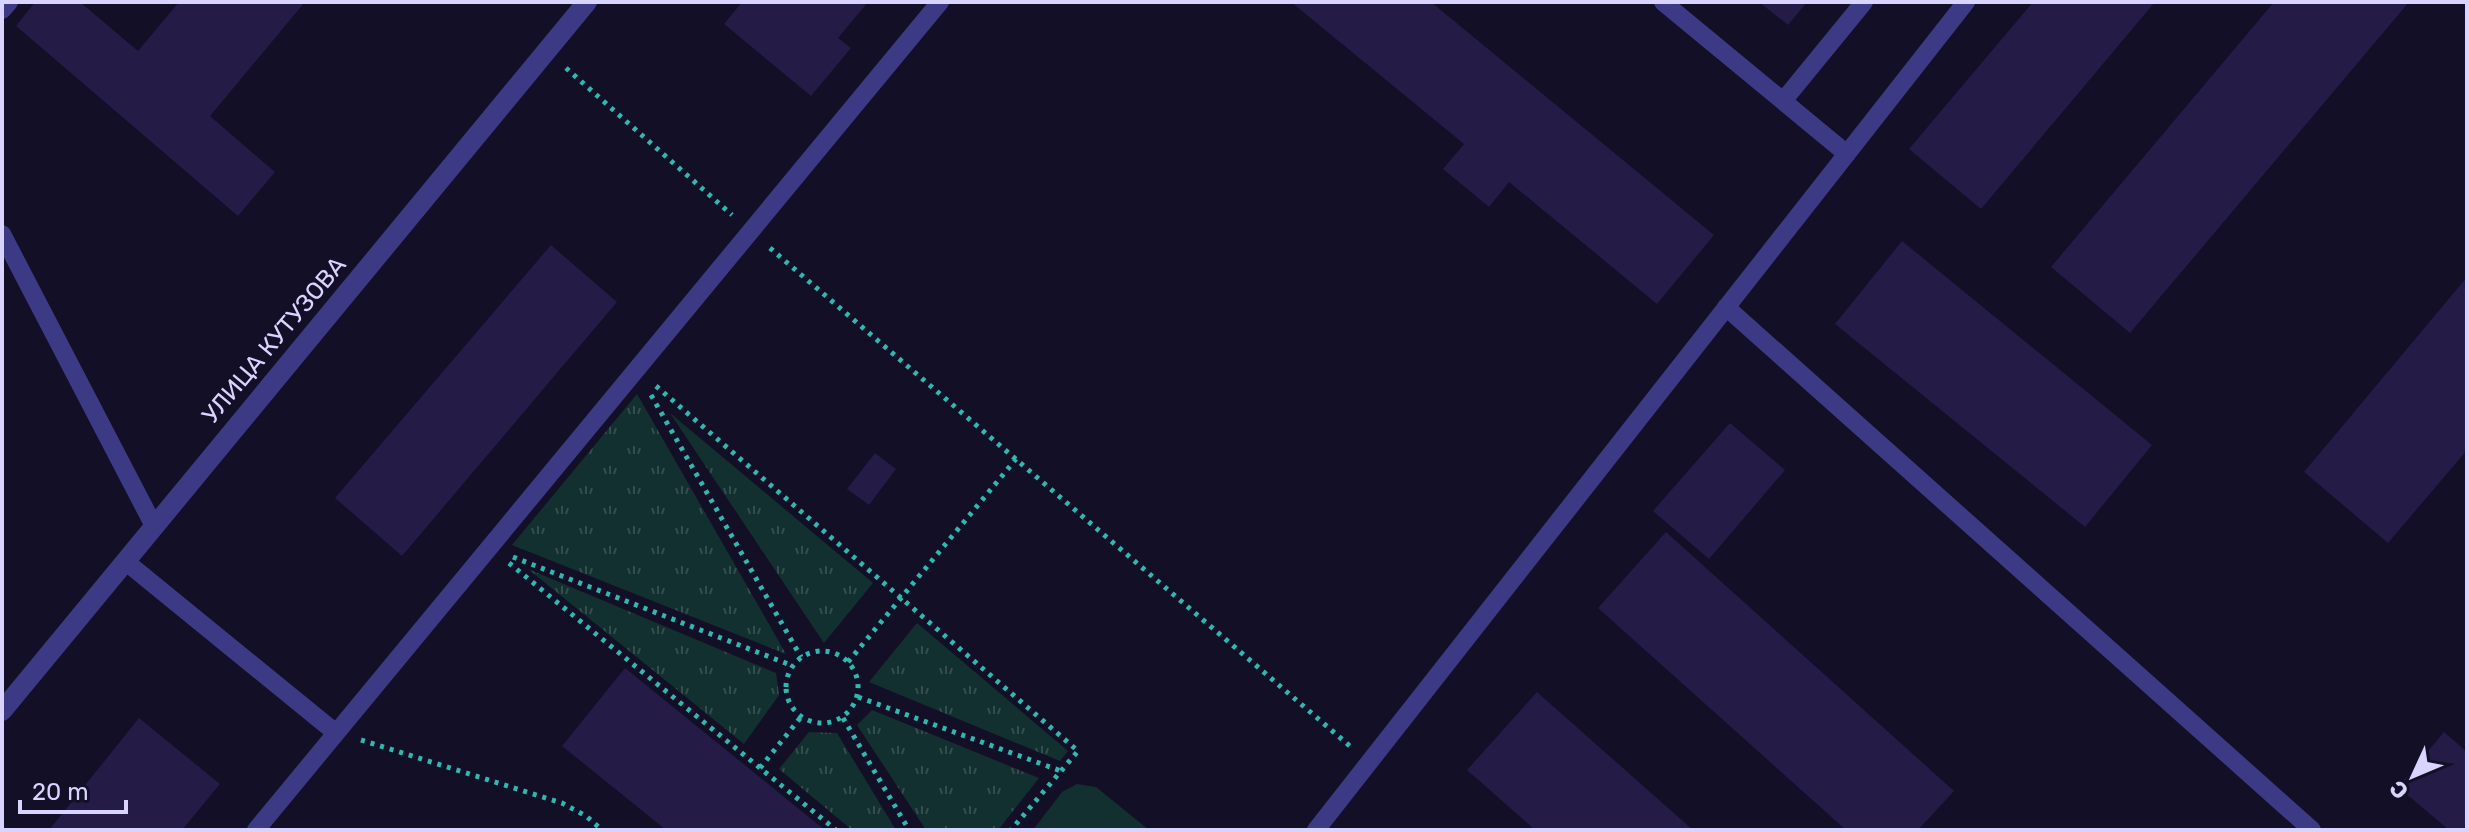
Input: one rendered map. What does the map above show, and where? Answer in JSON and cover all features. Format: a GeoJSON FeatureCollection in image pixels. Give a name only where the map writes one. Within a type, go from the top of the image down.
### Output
{"type":"FeatureCollection","features":[{"type":"Feature","properties":{"kind":"street","name":"УЛИЦА КУТУЗОВА"},"geometry":{"type":"LineString","coordinates":[[2,711],[587,2]]}},
{"type":"Feature","properties":{"kind":"lane"},"geometry":{"type":"LineString","coordinates":[[2,10],[9,2]]}},
{"type":"Feature","properties":{"kind":"lane"},"geometry":{"type":"LineString","coordinates":[[256,830],[940,2]]}},
{"type":"Feature","properties":{"kind":"lane"},"geometry":{"type":"LineString","coordinates":[[1663,2],[1847,154]]}},
{"type":"Feature","properties":{"kind":"lane"},"geometry":{"type":"LineString","coordinates":[[1783,101],[1864,2]]}},
{"type":"Feature","properties":{"kind":"lane"},"geometry":{"type":"LineString","coordinates":[[1316,830],[1966,2]]}},
{"type":"Feature","properties":{"kind":"lane"},"geometry":{"type":"LineString","coordinates":[[2,234],[154,526]]}},
{"type":"Feature","properties":{"kind":"lane"},"geometry":{"type":"LineString","coordinates":[[1726,307],[2312,830]]}},
{"type":"Feature","properties":{"kind":"lane"},"geometry":{"type":"LineString","coordinates":[[125,561],[336,733]]}},
{"type":"Feature","properties":{"kind":"path"},"geometry":{"type":"LineString","coordinates":[[591,90],[1368,763]]}},
{"type":"Feature","properties":{"kind":"path"},"geometry":{"type":"LineString","coordinates":[[637,369],[1078,751],[1011,830]]}},
{"type":"Feature","properties":{"kind":"path"},"geometry":{"type":"LineString","coordinates":[[637,369],[801,657]]}},
{"type":"Feature","properties":{"kind":"path"},"geometry":{"type":"LineString","coordinates":[[848,662],[1016,459]]}},
{"type":"Feature","properties":{"kind":"path"},"geometry":{"type":"LineString","coordinates":[[489,547],[793,666]]}},
{"type":"Feature","properties":{"kind":"path"},"geometry":{"type":"LineString","coordinates":[[489,547],[836,830]]}},
{"type":"Feature","properties":{"kind":"path"},"geometry":{"type":"LineString","coordinates":[[826,651],[838,654],[848,662],[856,672],[858,697],[843,718],[818,724],[801,717],[792,708],[786,690],[787,677],[801,657],[826,651]]}},
{"type":"Feature","properties":{"kind":"path"},"geometry":{"type":"LineString","coordinates":[[858,697],[1061,771]]}},
{"type":"Feature","properties":{"kind":"path"},"geometry":{"type":"LineString","coordinates":[[760,768],[801,717]]}},
{"type":"Feature","properties":{"kind":"path"},"geometry":{"type":"LineString","coordinates":[[843,718],[909,830]]}},
{"type":"Feature","properties":{"kind":"path"},"geometry":{"type":"LineString","coordinates":[[336,733],[562,803],[586,816],[602,830]]}},
{"type":"Feature","properties":{"kind":"green space"},"geometry":{"type":"Polygon","coordinates":[[[637,394],[786,654],[512,545],[637,394]]]}},
{"type":"Feature","properties":{"kind":"green space"},"geometry":{"type":"Polygon","coordinates":[[[670,413],[873,583],[824,643],[670,413]]]}},
{"type":"Feature","properties":{"kind":"green space"},"geometry":{"type":"Polygon","coordinates":[[[528,569],[776,673],[779,695],[744,744],[528,569]]]}},
{"type":"Feature","properties":{"kind":"green space"},"geometry":{"type":"Polygon","coordinates":[[[917,623],[1068,751],[1060,761],[869,682],[917,623]]]}},
{"type":"Feature","properties":{"kind":"green space"},"geometry":{"type":"Polygon","coordinates":[[[872,710],[1039,778],[998,830],[926,830],[857,725],[872,710]]]}},
{"type":"Feature","properties":{"kind":"green space"},"geometry":{"type":"Polygon","coordinates":[[[809,732],[837,733],[896,830],[852,830],[779,769],[809,732]]]}},
{"type":"Feature","properties":{"kind":"green space"},"geometry":{"type":"Polygon","coordinates":[[[1077,784],[1096,787],[1149,830],[1033,830],[1062,792],[1077,784]]]}},
{"type":"Feature","properties":{"kind":"building"},"geometry":{"type":"Polygon","coordinates":[[[35,2],[80,2],[138,51],[179,2],[305,2],[210,116],[275,172],[238,216],[16,26],[35,2]]]}},
{"type":"Feature","properties":{"kind":"building"},"geometry":{"type":"Polygon","coordinates":[[[742,2],[868,2],[838,38],[851,48],[811,96],[724,24],[742,2]]]}},
{"type":"Feature","properties":{"kind":"building"},"geometry":{"type":"Polygon","coordinates":[[[1291,2],[1431,2],[1714,235],[1657,304],[1509,182],[1489,207],[1443,169],[1464,144],[1291,2]]]}},
{"type":"Feature","properties":{"kind":"building"},"geometry":{"type":"Polygon","coordinates":[[[1759,2],[1807,2],[1788,25],[1759,2]]]}},
{"type":"Feature","properties":{"kind":"building"},"geometry":{"type":"Polygon","coordinates":[[[2033,2],[2155,2],[1981,209],[1909,149],[2033,2]]]}},
{"type":"Feature","properties":{"kind":"building"},"geometry":{"type":"Polygon","coordinates":[[[2274,2],[2409,2],[2130,333],[2051,267],[2274,2]]]}},
{"type":"Feature","properties":{"kind":"building"},"geometry":{"type":"Polygon","coordinates":[[[1902,241],[2152,445],[2085,527],[1835,324],[1902,241]]]}},
{"type":"Feature","properties":{"kind":"building"},"geometry":{"type":"Polygon","coordinates":[[[551,245],[617,302],[402,556],[335,498],[551,245]]]}},
{"type":"Feature","properties":{"kind":"building"},"geometry":{"type":"Polygon","coordinates":[[[2467,277],[2467,450],[2388,543],[2304,472],[2467,277]]]}},
{"type":"Feature","properties":{"kind":"building"},"geometry":{"type":"Polygon","coordinates":[[[1730,423],[1785,470],[1709,559],[1653,511],[1730,423]]]}},
{"type":"Feature","properties":{"kind":"building"},"geometry":{"type":"Polygon","coordinates":[[[875,453],[896,469],[869,505],[847,489],[875,453]]]}},
{"type":"Feature","properties":{"kind":"building"},"geometry":{"type":"Polygon","coordinates":[[[1666,532],[1954,791],[1918,830],[1846,830],[1598,608],[1666,532]]]}},
{"type":"Feature","properties":{"kind":"building"},"geometry":{"type":"Polygon","coordinates":[[[625,668],[825,830],[666,830],[562,746],[625,668]]]}},
{"type":"Feature","properties":{"kind":"building"},"geometry":{"type":"Polygon","coordinates":[[[1537,692],[1693,830],[1535,830],[1467,770],[1537,692]]]}},
{"type":"Feature","properties":{"kind":"building"},"geometry":{"type":"Polygon","coordinates":[[[139,718],[220,784],[182,830],[49,830],[139,718]]]}},
{"type":"Feature","properties":{"kind":"building"},"geometry":{"type":"Polygon","coordinates":[[[2444,732],[2467,752],[2467,830],[2449,830],[2398,787],[2444,732]]]}}]}
